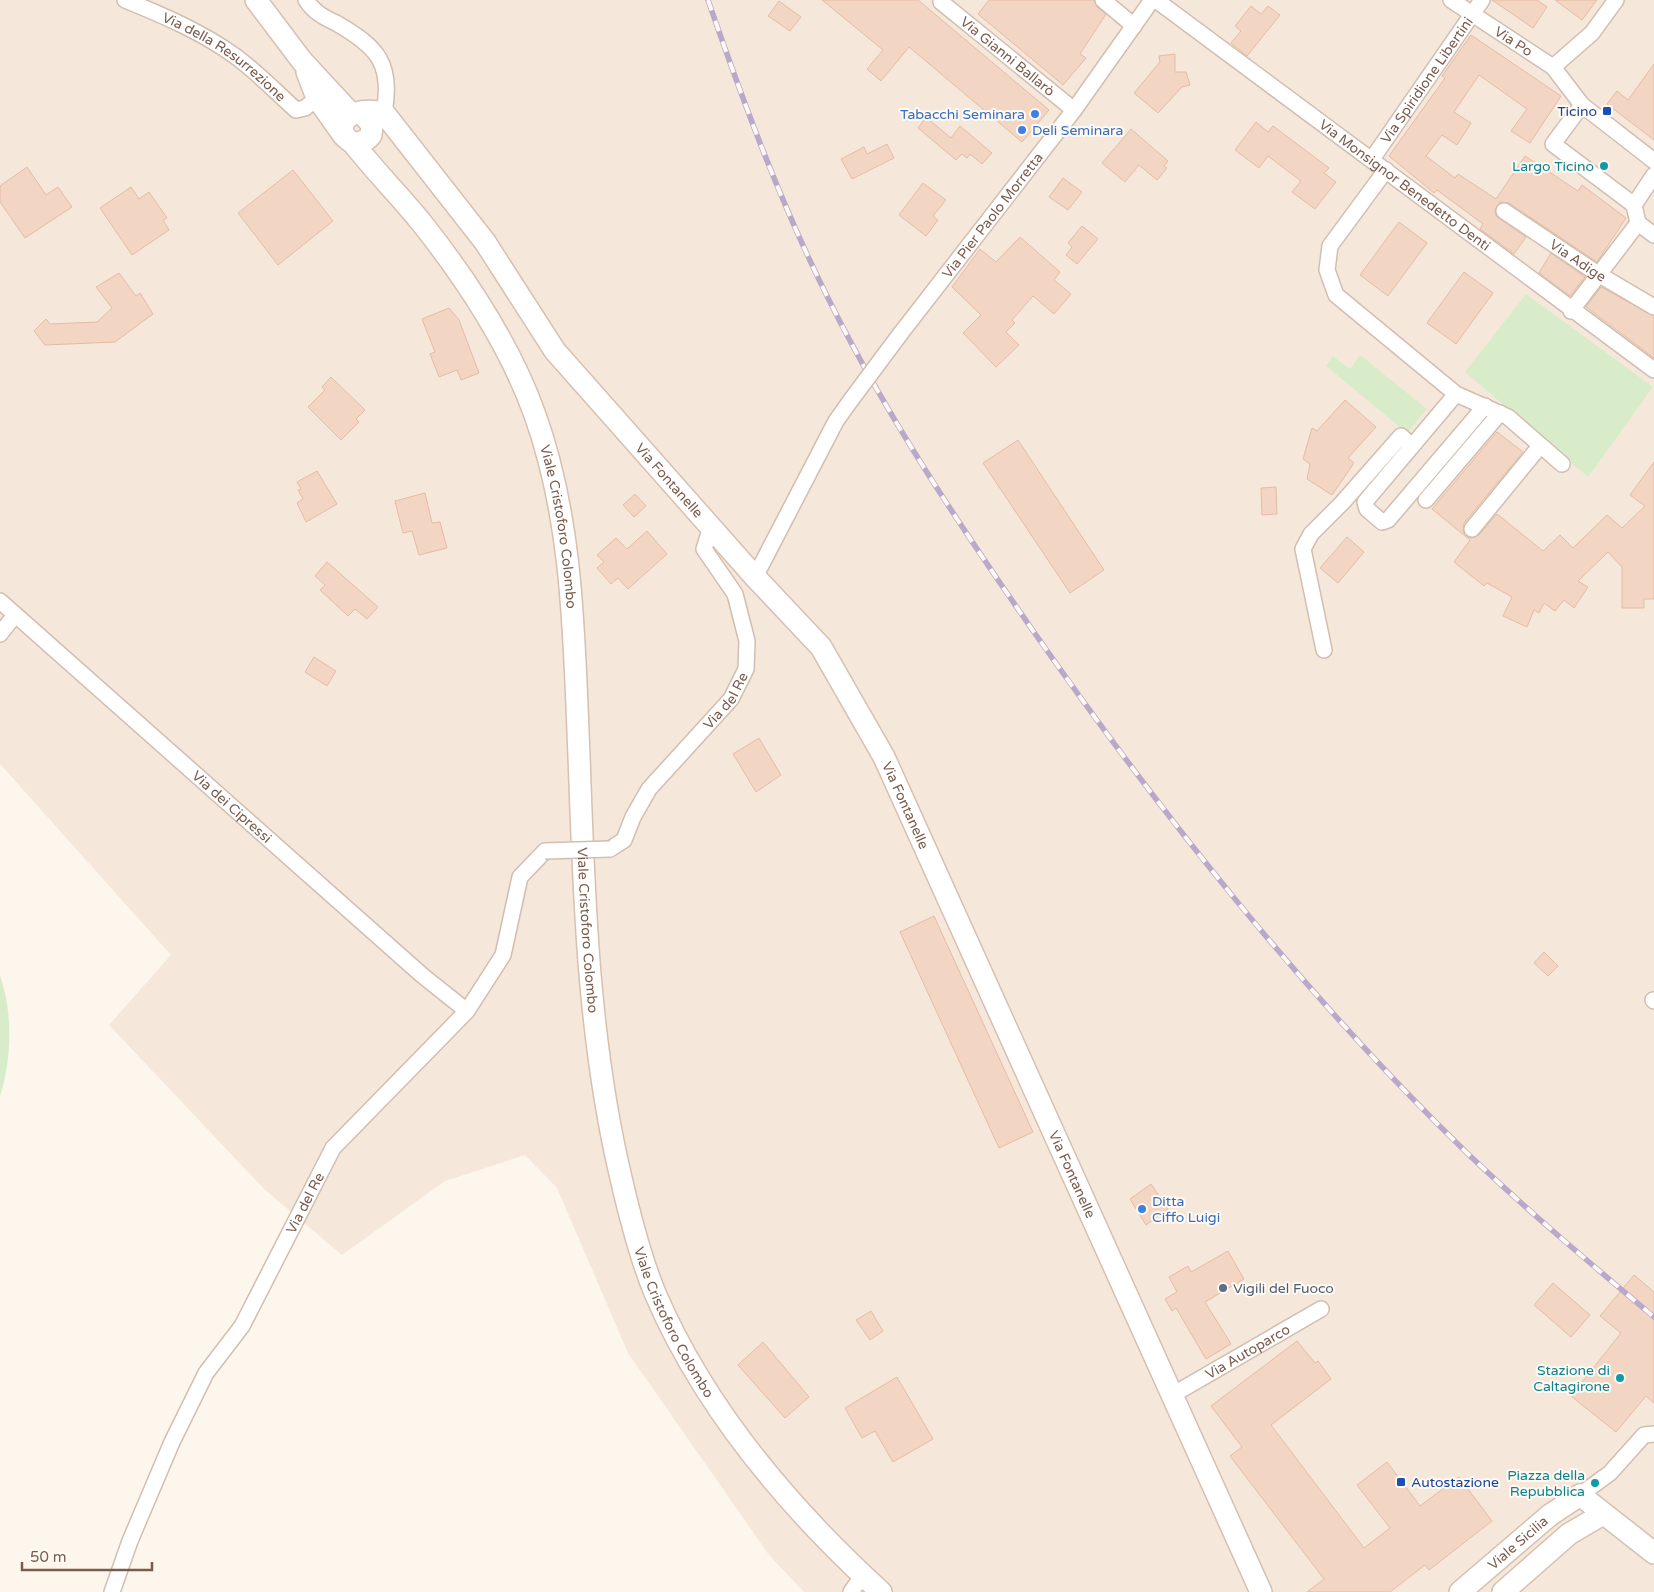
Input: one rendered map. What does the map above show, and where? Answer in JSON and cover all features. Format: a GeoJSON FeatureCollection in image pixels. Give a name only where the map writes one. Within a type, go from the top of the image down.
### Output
{"type":"FeatureCollection","features":[{"type":"Feature","properties":{"kind":"street","name":"Via della Resurrezione"},"geometry":{"type":"LineString","coordinates":[[125,0],[168,18],[234,55],[296,110],[305,108],[317,98]]}},
{"type":"Feature","properties":{"kind":"street"},"geometry":{"type":"LineString","coordinates":[[256,0],[302,61],[362,127]]}},
{"type":"Feature","properties":{"kind":"street"},"geometry":{"type":"LineString","coordinates":[[306,0],[313,11],[362,38],[380,60],[387,78],[388,90],[362,127]]}},
{"type":"Feature","properties":{"kind":"street"},"geometry":{"type":"LineString","coordinates":[[1103,0],[1134,26]]}},
{"type":"Feature","properties":{"kind":"street","name":"Via Pier Paolo Morretta"},"geometry":{"type":"LineString","coordinates":[[756,577],[836,421],[901,333],[1074,110],[1152,0]]}},
{"type":"Feature","properties":{"kind":"street","name":"Via Monsignor Benedetto Denti"},"geometry":{"type":"LineString","coordinates":[[1156,0],[1372,159],[1571,311],[1654,370]]}},
{"type":"Feature","properties":{"kind":"street","name":"Via Po"},"geometry":{"type":"LineString","coordinates":[[1451,0],[1553,67],[1582,105],[1654,161]]}},
{"type":"Feature","properties":{"kind":"street","name":"Via Spiridione Libertini"},"geometry":{"type":"LineString","coordinates":[[1372,159],[1482,0]]}},
{"type":"Feature","properties":{"kind":"street"},"geometry":{"type":"LineString","coordinates":[[1553,67],[1592,33],[1616,0]]}},
{"type":"Feature","properties":{"kind":"street","name":"Via Gianni Ballarò"},"geometry":{"type":"LineString","coordinates":[[941,2],[1074,110]]}},
{"type":"Feature","properties":{"kind":"street"},"geometry":{"type":"LineString","coordinates":[[302,61],[317,98],[362,127]]}},
{"type":"Feature","properties":{"kind":"street"},"geometry":{"type":"LineString","coordinates":[[1582,105],[1553,144],[1634,205],[1638,223],[1654,235]]}},
{"type":"Feature","properties":{"kind":"street","name":"Via Fontanelle"},"geometry":{"type":"LineString","coordinates":[[362,127],[398,142],[420,162],[486,242],[555,351],[711,527],[821,647],[884,757],[1174,1394],[1240,1544]]}},
{"type":"Feature","properties":{"kind":"street","name":"Viale Cristoforo Colombo"},"geometry":{"type":"LineString","coordinates":[[362,127],[419,220],[460,274],[492,325],[534,413],[552,472],[565,536],[574,623],[585,926],[595,1038],[607,1120],[629,1212],[655,1292],[672,1327],[726,1417],[857,1584],[881,1592]]}},
{"type":"Feature","properties":{"kind":"street"},"geometry":{"type":"LineString","coordinates":[[1386,170],[1330,246],[1327,270],[1330,283],[1336,295],[1456,394],[1508,417],[1562,464]]}},
{"type":"Feature","properties":{"kind":"street"},"geometry":{"type":"LineString","coordinates":[[1634,205],[1654,175]]}},
{"type":"Feature","properties":{"kind":"street","name":"Via Adige"},"geometry":{"type":"LineString","coordinates":[[1504,211],[1598,274],[1654,308]]}},
{"type":"Feature","properties":{"kind":"street"},"geometry":{"type":"LineString","coordinates":[[1571,311],[1638,223]]}},
{"type":"Feature","properties":{"kind":"street"},"geometry":{"type":"LineString","coordinates":[[1456,394],[1365,502],[1367,509],[1382,522],[1388,520],[1485,406]]}},
{"type":"Feature","properties":{"kind":"street"},"geometry":{"type":"LineString","coordinates":[[1426,500],[1500,413]]}},
{"type":"Feature","properties":{"kind":"street"},"geometry":{"type":"LineString","coordinates":[[1324,650],[1303,549],[1311,534],[1342,503],[1401,436],[1412,446]]}},
{"type":"Feature","properties":{"kind":"street"},"geometry":{"type":"LineString","coordinates":[[1472,529],[1540,446]]}},
{"type":"Feature","properties":{"kind":"street","name":"Via del Re"},"geometry":{"type":"LineString","coordinates":[[112,1592],[130,1541],[172,1442],[206,1373],[242,1326],[333,1148],[466,1011],[503,955],[520,877],[545,850],[610,849],[624,840],[633,816],[649,789],[731,699],[746,669],[747,641],[734,594],[704,549],[711,527]]}},
{"type":"Feature","properties":{"kind":"street","name":"Via dei Cipressi"},"geometry":{"type":"LineString","coordinates":[[0,600],[415,970],[466,1011]]}},
{"type":"Feature","properties":{"kind":"street"},"geometry":{"type":"LineString","coordinates":[[0,634],[15,614]]}},
{"type":"Feature","properties":{"kind":"street","name":"Via Autoparco"},"geometry":{"type":"LineString","coordinates":[[1174,1394],[1321,1309]]}},
{"type":"Feature","properties":{"kind":"street"},"geometry":{"type":"LineString","coordinates":[[1654,1434],[1644,1435],[1610,1473],[1580,1496],[1654,1553]]}},
{"type":"Feature","properties":{"kind":"street","name":"Viale Sicilia"},"geometry":{"type":"LineString","coordinates":[[1460,1592],[1550,1515],[1580,1496]]}},
{"type":"Feature","properties":{"kind":"street","name":"Viale Sicilia"},"geometry":{"type":"LineString","coordinates":[[1503,1592],[1569,1534],[1603,1514]]}},
{"type":"Feature","properties":{"kind":"street"},"geometry":{"type":"LineString","coordinates":[[1240,1544],[1261,1592]]}},
{"type":"Feature","properties":{"kind":"street"},"geometry":{"type":"LineString","coordinates":[[1240,1544],[1274,1592]]}},
{"type":"Feature","properties":{"kind":"shaded area"},"geometry":{"type":"Polygon","coordinates":[[[0,0],[1654,0],[1654,1592],[804,1592],[769,1555],[628,1353],[557,1188],[525,1155],[445,1181],[342,1255],[264,1189],[109,1025],[171,955],[0,764],[0,0]]]}},
{"type":"Feature","properties":{"kind":"green space"},"geometry":{"type":"Polygon","coordinates":[[[1526,294],[1653,387],[1588,477],[1465,372],[1526,294]]]}},
{"type":"Feature","properties":{"kind":"green space"},"geometry":{"type":"Polygon","coordinates":[[[1360,355],[1427,409],[1407,433],[1326,366],[1333,356],[1350,369],[1360,355]]]}},
{"type":"Feature","properties":{"kind":"green space"},"geometry":{"type":"Polygon","coordinates":[[[0,976],[9,1020],[9,1051],[0,1096],[0,976]]]}},
{"type":"Feature","properties":{"kind":"building"},"geometry":{"type":"Polygon","coordinates":[[[822,0],[918,0],[1049,110],[1022,142],[909,47],[881,81],[867,69],[883,50],[822,0]]]}},
{"type":"Feature","properties":{"kind":"building"},"geometry":{"type":"Polygon","coordinates":[[[989,0],[1094,0],[1097,7],[1106,14],[1080,54],[1086,58],[1063,85],[978,14],[989,0]]]}},
{"type":"Feature","properties":{"kind":"building"},"geometry":{"type":"Polygon","coordinates":[[[1492,0],[1537,0],[1547,7],[1533,28],[1492,0]]]}},
{"type":"Feature","properties":{"kind":"building"},"geometry":{"type":"Polygon","coordinates":[[[1555,0],[1597,0],[1582,20],[1555,0]]]}},
{"type":"Feature","properties":{"kind":"building"},"geometry":{"type":"Polygon","coordinates":[[[779,1],[801,17],[790,31],[768,16],[779,1]]]}},
{"type":"Feature","properties":{"kind":"building"},"geometry":{"type":"Polygon","coordinates":[[[1251,6],[1261,14],[1268,6],[1280,15],[1247,56],[1231,43],[1241,31],[1235,26],[1251,6]]]}},
{"type":"Feature","properties":{"kind":"building"},"geometry":{"type":"Polygon","coordinates":[[[1471,35],[1561,96],[1530,143],[1511,131],[1527,109],[1479,75],[1454,112],[1471,123],[1457,145],[1442,135],[1426,156],[1455,178],[1458,174],[1496,199],[1525,156],[1578,191],[1582,185],[1626,218],[1597,262],[1509,203],[1500,202],[1495,210],[1496,216],[1526,237],[1514,254],[1480,229],[1483,224],[1437,190],[1434,193],[1389,156],[1445,78],[1442,76],[1471,35]]]}},
{"type":"Feature","properties":{"kind":"building"},"geometry":{"type":"Polygon","coordinates":[[[1175,54],[1175,72],[1186,72],[1190,85],[1182,87],[1158,113],[1134,93],[1160,62],[1159,56],[1175,54]]]}},
{"type":"Feature","properties":{"kind":"building"},"geometry":{"type":"Polygon","coordinates":[[[1654,64],[1654,140],[1607,104],[1617,91],[1628,100],[1654,64]]]}},
{"type":"Feature","properties":{"kind":"building"},"geometry":{"type":"Polygon","coordinates":[[[926,117],[951,138],[960,126],[992,153],[982,164],[970,154],[967,158],[962,154],[956,160],[918,128],[926,117]]]}},
{"type":"Feature","properties":{"kind":"building"},"geometry":{"type":"Polygon","coordinates":[[[1256,122],[1268,132],[1273,126],[1329,168],[1324,173],[1336,182],[1315,209],[1292,192],[1301,181],[1268,156],[1259,168],[1235,150],[1256,122]]]}},
{"type":"Feature","properties":{"kind":"building"},"geometry":{"type":"Polygon","coordinates":[[[1131,129],[1168,161],[1164,166],[1167,168],[1157,180],[1139,165],[1125,182],[1102,163],[1131,129]]]}},
{"type":"Feature","properties":{"kind":"building"},"geometry":{"type":"Polygon","coordinates":[[[887,144],[894,158],[852,179],[841,159],[864,147],[867,154],[887,144]]]}},
{"type":"Feature","properties":{"kind":"building"},"geometry":{"type":"Polygon","coordinates":[[[27,167],[46,195],[58,187],[72,207],[25,238],[0,202],[0,186],[27,167]]]}},
{"type":"Feature","properties":{"kind":"building"},"geometry":{"type":"Polygon","coordinates":[[[293,170],[333,221],[278,265],[238,213],[293,170]]]}},
{"type":"Feature","properties":{"kind":"building"},"geometry":{"type":"Polygon","coordinates":[[[1063,178],[1082,192],[1068,210],[1049,197],[1063,178]]]}},
{"type":"Feature","properties":{"kind":"building"},"geometry":{"type":"Polygon","coordinates":[[[923,183],[946,200],[933,216],[938,220],[926,236],[899,215],[923,183]]]}},
{"type":"Feature","properties":{"kind":"building"},"geometry":{"type":"Polygon","coordinates":[[[131,187],[139,199],[149,192],[167,218],[163,220],[169,230],[132,255],[100,208],[131,187]]]}},
{"type":"Feature","properties":{"kind":"building"},"geometry":{"type":"Polygon","coordinates":[[[1399,222],[1427,243],[1388,296],[1360,275],[1399,222]]]}},
{"type":"Feature","properties":{"kind":"building"},"geometry":{"type":"Polygon","coordinates":[[[1082,226],[1098,239],[1077,264],[1066,255],[1072,247],[1068,243],[1082,226]]]}},
{"type":"Feature","properties":{"kind":"building"},"geometry":{"type":"Polygon","coordinates":[[[1020,237],[1060,272],[1054,280],[1071,294],[1054,314],[1033,296],[1012,320],[1015,323],[1006,332],[1019,345],[996,367],[963,333],[981,315],[952,287],[980,249],[996,262],[1020,237]]]}},
{"type":"Feature","properties":{"kind":"building"},"geometry":{"type":"Polygon","coordinates":[[[1551,253],[1585,277],[1570,296],[1539,273],[1551,253]]]}},
{"type":"Feature","properties":{"kind":"building"},"geometry":{"type":"Polygon","coordinates":[[[1464,272],[1493,293],[1456,344],[1427,323],[1464,272]]]}},
{"type":"Feature","properties":{"kind":"building"},"geometry":{"type":"Polygon","coordinates":[[[119,273],[136,296],[140,293],[153,314],[115,342],[45,345],[34,331],[46,319],[50,324],[97,322],[112,308],[96,287],[119,273]]]}},
{"type":"Feature","properties":{"kind":"building"},"geometry":{"type":"Polygon","coordinates":[[[1601,287],[1654,316],[1654,358],[1586,307],[1601,287]]]}},
{"type":"Feature","properties":{"kind":"building"},"geometry":{"type":"Polygon","coordinates":[[[449,308],[459,320],[479,373],[461,380],[457,370],[439,377],[430,354],[435,352],[422,319],[449,308]]]}},
{"type":"Feature","properties":{"kind":"building"},"geometry":{"type":"Polygon","coordinates":[[[331,377],[365,410],[356,419],[359,422],[341,440],[308,407],[325,390],[322,387],[331,377]]]}},
{"type":"Feature","properties":{"kind":"building"},"geometry":{"type":"Polygon","coordinates":[[[1345,400],[1376,427],[1348,458],[1354,463],[1332,495],[1307,479],[1310,464],[1303,459],[1312,428],[1317,431],[1345,400]]]}},
{"type":"Feature","properties":{"kind":"building"},"geometry":{"type":"Polygon","coordinates":[[[1497,432],[1523,452],[1464,523],[1463,532],[1470,538],[1479,535],[1497,514],[1543,551],[1560,535],[1573,548],[1607,515],[1622,528],[1645,506],[1630,495],[1654,462],[1654,599],[1644,599],[1644,608],[1622,608],[1622,567],[1608,552],[1578,581],[1588,587],[1574,608],[1564,600],[1555,611],[1544,603],[1539,613],[1534,610],[1527,627],[1503,616],[1512,597],[1487,583],[1484,586],[1454,562],[1470,540],[1432,509],[1497,432]]]}},
{"type":"Feature","properties":{"kind":"building"},"geometry":{"type":"Polygon","coordinates":[[[1018,440],[1104,570],[1070,593],[983,463],[1018,440]]]}},
{"type":"Feature","properties":{"kind":"building"},"geometry":{"type":"Polygon","coordinates":[[[317,471],[337,504],[306,522],[297,503],[303,499],[298,490],[301,489],[297,482],[317,471]]]}},
{"type":"Feature","properties":{"kind":"building"},"geometry":{"type":"Polygon","coordinates":[[[1276,487],[1277,514],[1262,515],[1261,488],[1276,487]]]}},
{"type":"Feature","properties":{"kind":"building"},"geometry":{"type":"Polygon","coordinates":[[[425,493],[432,523],[440,522],[447,548],[419,555],[412,531],[403,533],[395,501],[425,493]]]}},
{"type":"Feature","properties":{"kind":"building"},"geometry":{"type":"Polygon","coordinates":[[[635,494],[646,506],[634,517],[623,505],[635,494]]]}},
{"type":"Feature","properties":{"kind":"building"},"geometry":{"type":"Polygon","coordinates":[[[647,531],[667,554],[628,589],[618,578],[611,584],[597,568],[604,562],[597,555],[616,538],[627,549],[647,531]]]}},
{"type":"Feature","properties":{"kind":"building"},"geometry":{"type":"Polygon","coordinates":[[[1347,537],[1364,552],[1338,583],[1320,568],[1347,537]]]}},
{"type":"Feature","properties":{"kind":"building"},"geometry":{"type":"Polygon","coordinates":[[[327,562],[378,607],[367,619],[355,609],[348,616],[320,590],[325,585],[315,576],[327,562]]]}},
{"type":"Feature","properties":{"kind":"building"},"geometry":{"type":"Polygon","coordinates":[[[314,657],[336,671],[327,686],[305,672],[314,657]]]}},
{"type":"Feature","properties":{"kind":"building"},"geometry":{"type":"Polygon","coordinates":[[[759,738],[781,775],[756,792],[733,754],[759,738]]]}},
{"type":"Feature","properties":{"kind":"building"},"geometry":{"type":"Polygon","coordinates":[[[934,916],[1033,1132],[999,1148],[900,932],[934,916]]]}},
{"type":"Feature","properties":{"kind":"building"},"geometry":{"type":"Polygon","coordinates":[[[1544,952],[1558,966],[1548,976],[1534,963],[1544,952]]]}},
{"type":"Feature","properties":{"kind":"building"},"geometry":{"type":"Polygon","coordinates":[[[1151,1184],[1168,1209],[1146,1225],[1130,1199],[1151,1184]]]}},
{"type":"Feature","properties":{"kind":"building"},"geometry":{"type":"Polygon","coordinates":[[[1228,1251],[1244,1279],[1205,1302],[1231,1344],[1206,1359],[1176,1308],[1172,1311],[1165,1299],[1177,1292],[1169,1277],[1188,1266],[1191,1272],[1228,1251]]]}},
{"type":"Feature","properties":{"kind":"building","name":"Stazione di Caltagirone"},"geometry":{"type":"Polygon","coordinates":[[[1634,1275],[1654,1292],[1654,1403],[1646,1396],[1616,1432],[1571,1396],[1621,1333],[1600,1316],[1634,1275]]]}},
{"type":"Feature","properties":{"kind":"building"},"geometry":{"type":"Polygon","coordinates":[[[1553,1283],[1590,1315],[1571,1337],[1534,1305],[1553,1283]]]}},
{"type":"Feature","properties":{"kind":"building"},"geometry":{"type":"Polygon","coordinates":[[[871,1311],[883,1331],[870,1340],[856,1320],[871,1311]]]}},
{"type":"Feature","properties":{"kind":"building"},"geometry":{"type":"Polygon","coordinates":[[[1297,1341],[1315,1363],[1318,1361],[1331,1379],[1271,1425],[1364,1548],[1390,1528],[1357,1485],[1387,1462],[1420,1506],[1459,1477],[1492,1521],[1429,1570],[1425,1565],[1390,1592],[1307,1592],[1324,1579],[1230,1456],[1242,1447],[1211,1406],[1297,1341]]]}},
{"type":"Feature","properties":{"kind":"building"},"geometry":{"type":"Polygon","coordinates":[[[763,1342],[809,1397],[785,1418],[738,1365],[763,1342]]]}},
{"type":"Feature","properties":{"kind":"building"},"geometry":{"type":"Polygon","coordinates":[[[897,1377],[933,1439],[893,1462],[875,1431],[862,1438],[845,1408],[897,1377]]]}},
{"type":"Feature","properties":{"kind":"railway"},"geometry":{"type":"LineString","coordinates":[[708,0],[778,188],[810,262],[851,342],[875,386],[952,512],[1085,704],[1135,772],[1240,905],[1350,1033],[1468,1154],[1537,1217],[1654,1317]]}},
{"type":"Feature","properties":{"kind":"place","name":"Ticino"},"geometry":{"type":"Point","coordinates":[1607,111]}},
{"type":"Feature","properties":{"kind":"place","name":"Tabacchi Seminara"},"geometry":{"type":"Point","coordinates":[1035,114]}},
{"type":"Feature","properties":{"kind":"place","name":"Deli Seminara"},"geometry":{"type":"Point","coordinates":[1022,130]}},
{"type":"Feature","properties":{"kind":"place","name":"Largo Ticino"},"geometry":{"type":"Point","coordinates":[1604,166]}},
{"type":"Feature","properties":{"kind":"place","name":"Ditta Ciffo Luigi"},"geometry":{"type":"Point","coordinates":[1142,1209]}},
{"type":"Feature","properties":{"kind":"place","name":"Vigili del Fuoco"},"geometry":{"type":"Point","coordinates":[1223,1288]}},
{"type":"Feature","properties":{"kind":"place","name":"Stazione di Caltagirone"},"geometry":{"type":"Point","coordinates":[1620,1378]}},
{"type":"Feature","properties":{"kind":"place","name":"Autostazione"},"geometry":{"type":"Point","coordinates":[1401,1482]}},
{"type":"Feature","properties":{"kind":"place","name":"Piazza della Repubblica"},"geometry":{"type":"Point","coordinates":[1595,1483]}}]}
